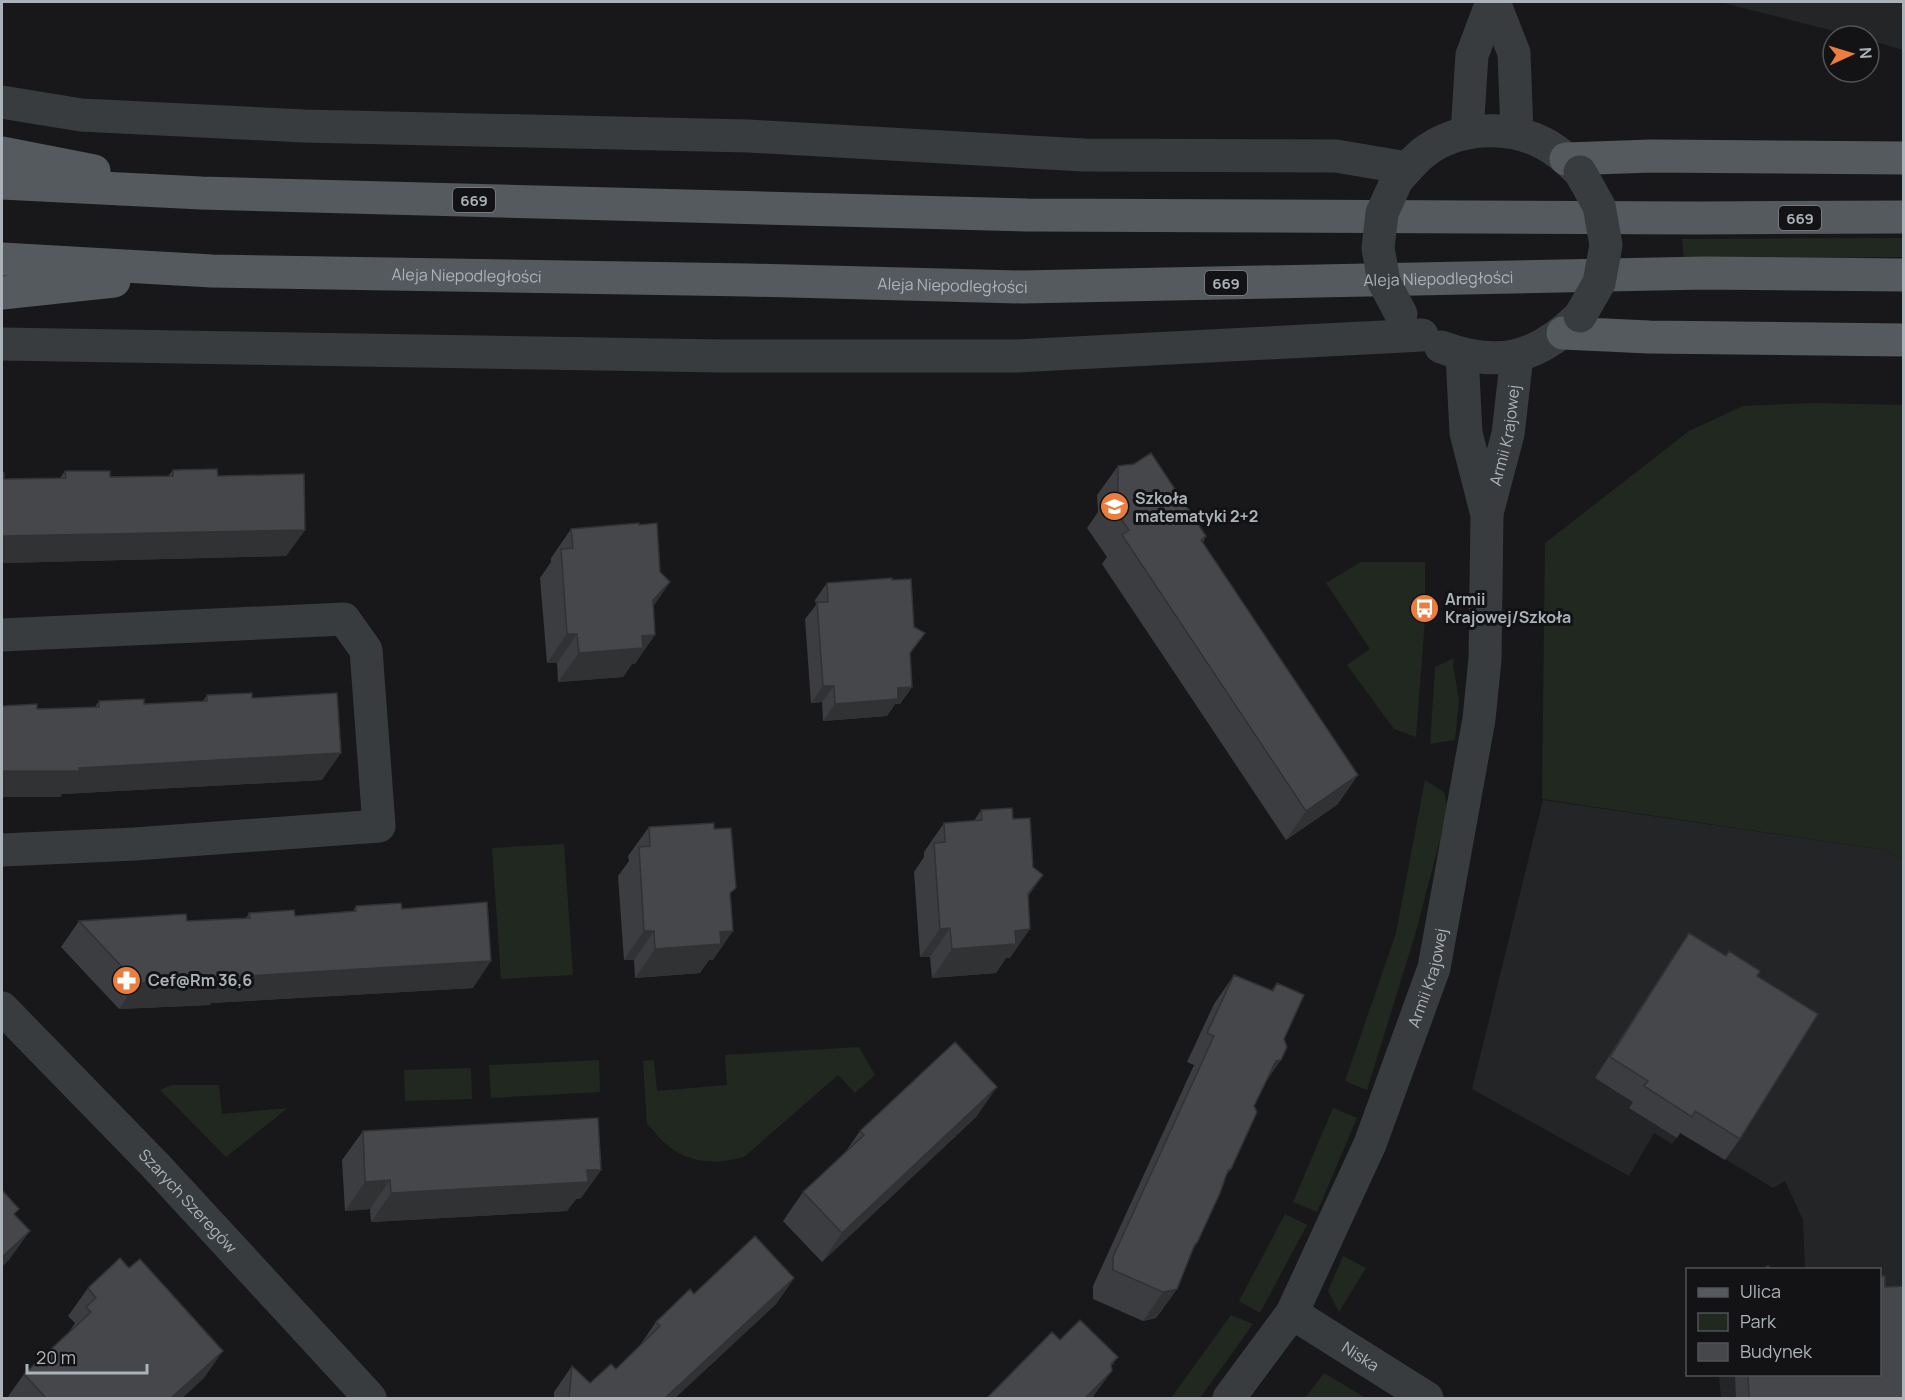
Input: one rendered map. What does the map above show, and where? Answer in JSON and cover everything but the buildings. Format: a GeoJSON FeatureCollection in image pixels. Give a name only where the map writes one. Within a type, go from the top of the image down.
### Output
{"type":"FeatureCollection","features":[{"type":"Feature","properties":{"kind":"main road"},"geometry":{"type":"LineString","coordinates":[[2,153],[201,194]]}},
{"type":"Feature","properties":{"kind":"main road"},"geometry":{"type":"LineString","coordinates":[[1573,166],[1652,156],[1904,158]]}},
{"type":"Feature","properties":{"kind":"main road","name":"669"},"geometry":{"type":"LineString","coordinates":[[2,183],[201,194],[1027,215],[1904,217]]}},
{"type":"Feature","properties":{"kind":"main road","name":"Aleja Niepodległości"},"geometry":{"type":"LineString","coordinates":[[2,259],[212,271],[1022,287],[1693,273],[1904,275]]}},
{"type":"Feature","properties":{"kind":"main road"},"geometry":{"type":"LineString","coordinates":[[2,293],[212,271]]}},
{"type":"Feature","properties":{"kind":"main road"},"geometry":{"type":"LineString","coordinates":[[1572,325],[1649,337],[1904,340]]}},
{"type":"Feature","properties":{"kind":"street"},"geometry":{"type":"LineString","coordinates":[[1467,134],[1472,55],[1493,2]]}},
{"type":"Feature","properties":{"kind":"street"},"geometry":{"type":"LineString","coordinates":[[1493,2],[1514,53],[1517,134]]}},
{"type":"Feature","properties":{"kind":"street"},"geometry":{"type":"LineString","coordinates":[[2,102],[81,115],[304,126],[748,136],[1084,155],[1336,156],[1402,174]]}},
{"type":"Feature","properties":{"kind":"street"},"geometry":{"type":"LineString","coordinates":[[1492,130],[1517,134],[1543,143],[1573,166],[1599,206],[1605,244],[1599,283],[1572,325],[1542,347],[1517,356],[1489,359],[1461,355],[1441,347],[1411,324],[1384,282],[1378,248],[1382,213],[1402,174],[1424,152],[1444,141],[1467,134],[1492,130]]}},
{"type":"Feature","properties":{"kind":"street"},"geometry":{"type":"LineString","coordinates":[[2,345],[722,356],[1016,356],[1411,324]]}},
{"type":"Feature","properties":{"kind":"street","name":"Armii Krajowej"},"geometry":{"type":"LineString","coordinates":[[1461,355],[1466,433],[1487,515]]}},
{"type":"Feature","properties":{"kind":"street","name":"Armii Krajowej"},"geometry":{"type":"LineString","coordinates":[[1229,1398],[1292,1313],[1370,1144],[1434,968],[1479,719],[1485,659],[1487,515],[1508,434],[1517,356]]}},
{"type":"Feature","properties":{"kind":"street"},"geometry":{"type":"LineString","coordinates":[[2,635],[344,619],[366,650],[379,826],[135,844],[2,850]]}},
{"type":"Feature","properties":{"kind":"street","name":"Szarych Szeregów"},"geometry":{"type":"LineString","coordinates":[[2,1008],[155,1165],[370,1398]]}},
{"type":"Feature","properties":{"kind":"street","name":"Niska"},"geometry":{"type":"LineString","coordinates":[[1292,1313],[1427,1398]]}},
{"type":"Feature","properties":{"kind":"shaded area"},"geometry":{"type":"Polygon","coordinates":[[[1720,2],[1903,2],[1903,50],[1881,44],[1881,24],[1821,24],[1821,28],[1720,2]]]}},
{"type":"Feature","properties":{"kind":"shaded area"},"geometry":{"type":"Polygon","coordinates":[[[1543,800],[1885,850],[1903,860],[1903,1398],[1721,1398],[1719,1376],[1881,1376],[1881,1268],[1805,1268],[1803,1220],[1785,1181],[1773,1188],[1695,1141],[1696,1139],[1683,1130],[1672,1144],[1654,1133],[1629,1176],[1472,1089],[1543,800]]]}},
{"type":"Feature","properties":{"kind":"green space"},"geometry":{"type":"Polygon","coordinates":[[[1903,238],[1903,257],[1684,259],[1682,239],[1903,238]]]}},
{"type":"Feature","properties":{"kind":"green space"},"geometry":{"type":"Polygon","coordinates":[[[1814,403],[1903,405],[1903,860],[1885,850],[1542,799],[1545,543],[1689,431],[1743,406],[1814,403]]]}},
{"type":"Feature","properties":{"kind":"green space"},"geometry":{"type":"Polygon","coordinates":[[[1361,562],[1425,562],[1425,619],[1416,737],[1394,729],[1347,665],[1370,649],[1326,583],[1361,562]]]}},
{"type":"Feature","properties":{"kind":"green space"},"geometry":{"type":"Polygon","coordinates":[[[1454,658],[1453,665],[1459,700],[1455,740],[1430,744],[1435,667],[1454,658]]]}},
{"type":"Feature","properties":{"kind":"green space"},"geometry":{"type":"Polygon","coordinates":[[[1425,780],[1444,792],[1448,809],[1415,935],[1367,1090],[1345,1081],[1396,933],[1425,780]]]}},
{"type":"Feature","properties":{"kind":"green space"},"geometry":{"type":"Polygon","coordinates":[[[564,844],[573,975],[501,979],[492,848],[564,844]]]}},
{"type":"Feature","properties":{"kind":"green space"},"geometry":{"type":"Polygon","coordinates":[[[859,1047],[875,1075],[855,1093],[838,1075],[744,1157],[725,1161],[706,1161],[688,1157],[668,1146],[647,1124],[643,1061],[654,1060],[657,1091],[727,1085],[725,1055],[859,1047]]]}},
{"type":"Feature","properties":{"kind":"green space"},"geometry":{"type":"Polygon","coordinates":[[[599,1060],[600,1092],[491,1098],[489,1065],[599,1060]]]}},
{"type":"Feature","properties":{"kind":"green space"},"geometry":{"type":"Polygon","coordinates":[[[471,1068],[472,1099],[405,1101],[404,1070],[471,1068]]]}},
{"type":"Feature","properties":{"kind":"green space"},"geometry":{"type":"Polygon","coordinates":[[[171,1085],[219,1085],[222,1114],[288,1108],[226,1157],[160,1090],[171,1085]]]}},
{"type":"Feature","properties":{"kind":"green space"},"geometry":{"type":"Polygon","coordinates":[[[1333,1108],[1357,1118],[1317,1212],[1293,1202],[1333,1108]]]}},
{"type":"Feature","properties":{"kind":"green space"},"geometry":{"type":"Polygon","coordinates":[[[1285,1214],[1307,1225],[1260,1313],[1239,1301],[1285,1214]]]}},
{"type":"Feature","properties":{"kind":"green space"},"geometry":{"type":"Polygon","coordinates":[[[1343,1256],[1366,1268],[1339,1312],[1328,1291],[1343,1256]]]}},
{"type":"Feature","properties":{"kind":"green space"},"geometry":{"type":"Polygon","coordinates":[[[1231,1315],[1253,1324],[1200,1398],[1171,1398],[1231,1315]]]}},
{"type":"Feature","properties":{"kind":"green space"},"geometry":{"type":"Polygon","coordinates":[[[1324,1373],[1366,1398],[1305,1398],[1324,1373]]]}},
{"type":"Feature","properties":{"kind":"place","name":"Szkoła matematyki 2+2"},"geometry":{"type":"Point","coordinates":[1114,507]}},
{"type":"Feature","properties":{"kind":"place","name":"Armii Krajowej/Szkoła"},"geometry":{"type":"Point","coordinates":[1424,608]}},
{"type":"Feature","properties":{"kind":"place","name":"Cef@Rm 36,6"},"geometry":{"type":"Point","coordinates":[127,980]}}]}
